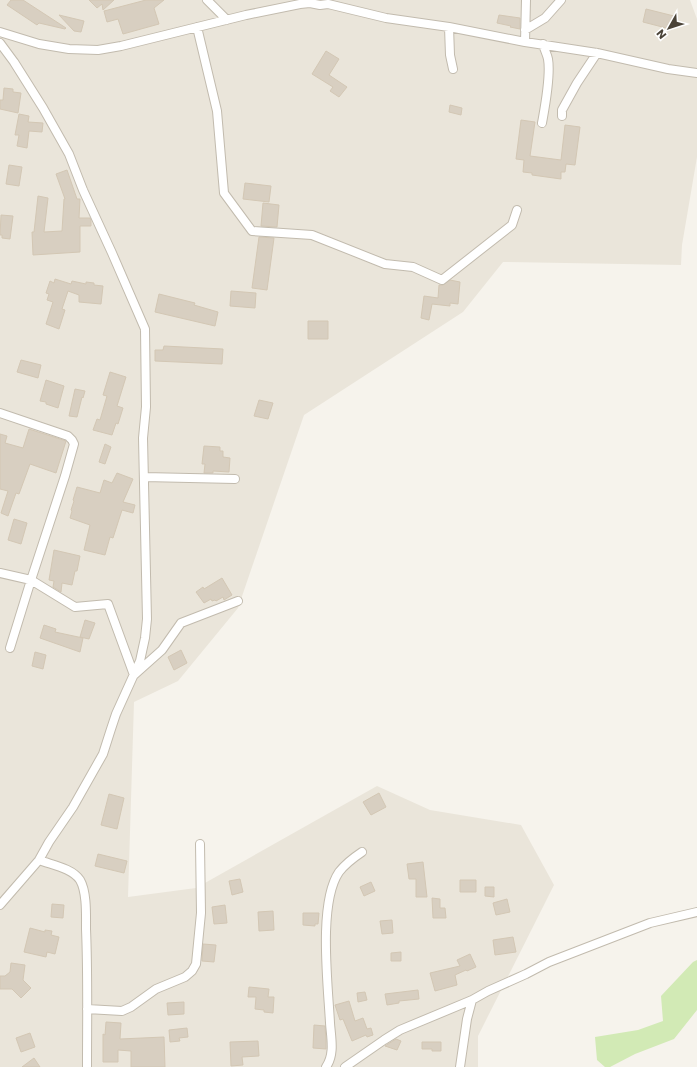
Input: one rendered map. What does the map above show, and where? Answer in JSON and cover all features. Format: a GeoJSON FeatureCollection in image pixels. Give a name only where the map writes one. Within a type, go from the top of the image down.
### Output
{"type":"FeatureCollection","features":[{"type":"Feature","properties":{"kind":"street"},"geometry":{"type":"LineString","coordinates":[[207,0],[227,20]]}},
{"type":"Feature","properties":{"kind":"street"},"geometry":{"type":"LineString","coordinates":[[525,42],[526,0]]}},
{"type":"Feature","properties":{"kind":"street"},"geometry":{"type":"LineString","coordinates":[[525,30],[545,18],[561,0]]}},
{"type":"Feature","properties":{"kind":"street"},"geometry":{"type":"LineString","coordinates":[[0,32],[38,44],[69,49],[98,50],[121,46],[300,4],[310,3],[320,5],[330,2],[386,18],[448,27],[525,42],[597,53],[668,69],[697,73]]}},
{"type":"Feature","properties":{"kind":"street"},"geometry":{"type":"LineString","coordinates":[[197,27],[217,111],[224,193],[252,230],[312,235],[385,264],[413,267],[442,280],[512,225],[517,210]]}},
{"type":"Feature","properties":{"kind":"street"},"geometry":{"type":"LineString","coordinates":[[448,27],[450,55],[453,68]]}},
{"type":"Feature","properties":{"kind":"street"},"geometry":{"type":"LineString","coordinates":[[0,43],[39,102],[69,154],[83,190],[145,329],[146,407],[143,438],[147,619],[140,661],[111,728],[103,754],[73,807],[49,842],[39,860],[0,905]]}},
{"type":"Feature","properties":{"kind":"street"},"geometry":{"type":"LineString","coordinates":[[542,44],[548,59],[548,72],[542,123]]}},
{"type":"Feature","properties":{"kind":"street"},"geometry":{"type":"LineString","coordinates":[[562,116],[562,110],[576,83],[597,53]]}},
{"type":"Feature","properties":{"kind":"street"},"geometry":{"type":"LineString","coordinates":[[0,413],[68,436],[74,444],[10,648]]}},
{"type":"Feature","properties":{"kind":"street"},"geometry":{"type":"LineString","coordinates":[[144,477],[235,479]]}},
{"type":"Feature","properties":{"kind":"street"},"geometry":{"type":"LineString","coordinates":[[0,573],[31,580],[75,607],[108,604],[134,675]]}},
{"type":"Feature","properties":{"kind":"street"},"geometry":{"type":"LineString","coordinates":[[134,675],[162,650],[181,623],[238,601]]}},
{"type":"Feature","properties":{"kind":"street"},"geometry":{"type":"LineString","coordinates":[[87,1009],[122,1011],[156,989],[185,978],[192,971],[196,964],[201,913],[200,844]]}},
{"type":"Feature","properties":{"kind":"street"},"geometry":{"type":"LineString","coordinates":[[326,1067],[329,1063],[333,1050],[326,942],[329,902],[332,886],[339,872],[348,861],[362,852]]}},
{"type":"Feature","properties":{"kind":"street"},"geometry":{"type":"LineString","coordinates":[[39,860],[64,869],[76,876],[81,882],[84,892],[87,949],[87,1067]]}},
{"type":"Feature","properties":{"kind":"street"},"geometry":{"type":"LineString","coordinates":[[345,1067],[400,1030],[472,1000],[488,990],[526,974],[549,962],[650,923],[697,912]]}},
{"type":"Feature","properties":{"kind":"street"},"geometry":{"type":"LineString","coordinates":[[460,1067],[466,1019],[472,1000]]}},
{"type":"Feature","properties":{"kind":"shaded area"},"geometry":{"type":"Polygon","coordinates":[[[0,0],[690,0],[697,19],[697,157],[682,245],[681,265],[503,262],[463,312],[304,415],[238,608],[178,681],[134,702],[128,897],[196,888],[377,786],[430,810],[521,825],[554,885],[478,1036],[478,1067],[0,1067],[0,0]]]}},
{"type":"Feature","properties":{"kind":"green space"},"geometry":{"type":"Polygon","coordinates":[[[697,960],[697,1010],[674,1039],[635,1054],[610,1067],[605,1067],[597,1060],[595,1037],[638,1030],[663,1021],[661,996],[693,962],[697,960]]]}},
{"type":"Feature","properties":{"kind":"building"},"geometry":{"type":"Polygon","coordinates":[[[11,0],[23,0],[66,28],[39,23],[37,25],[7,5],[11,0]]]}},
{"type":"Feature","properties":{"kind":"building"},"geometry":{"type":"Polygon","coordinates":[[[89,0],[114,0],[103,10],[102,4],[97,8],[89,0]]]}},
{"type":"Feature","properties":{"kind":"building"},"geometry":{"type":"Polygon","coordinates":[[[146,0],[164,0],[154,8],[159,24],[123,34],[118,19],[107,22],[104,11],[146,0]]]}},
{"type":"Feature","properties":{"kind":"building"},"geometry":{"type":"Polygon","coordinates":[[[646,9],[674,16],[670,29],[643,22],[646,9]]]}},
{"type":"Feature","properties":{"kind":"building"},"geometry":{"type":"Polygon","coordinates":[[[59,15],[84,21],[81,32],[74,31],[59,15]]]}},
{"type":"Feature","properties":{"kind":"building"},"geometry":{"type":"Polygon","coordinates":[[[499,15],[520,18],[520,29],[497,23],[499,15]]]}},
{"type":"Feature","properties":{"kind":"building"},"geometry":{"type":"Polygon","coordinates":[[[326,51],[339,59],[329,75],[347,87],[339,97],[330,91],[333,87],[312,74],[326,51]]]}},
{"type":"Feature","properties":{"kind":"building"},"geometry":{"type":"Polygon","coordinates":[[[4,88],[13,89],[13,92],[21,93],[18,113],[0,109],[0,100],[3,100],[4,88]]]}},
{"type":"Feature","properties":{"kind":"building"},"geometry":{"type":"Polygon","coordinates":[[[450,105],[462,108],[461,115],[449,112],[450,105]]]}},
{"type":"Feature","properties":{"kind":"building"},"geometry":{"type":"Polygon","coordinates":[[[19,114],[29,116],[28,122],[43,123],[42,132],[29,131],[27,148],[17,146],[19,135],[15,135],[19,114]]]}},
{"type":"Feature","properties":{"kind":"building"},"geometry":{"type":"Polygon","coordinates":[[[521,120],[535,122],[530,156],[561,160],[565,125],[580,127],[575,165],[566,164],[565,172],[561,172],[561,179],[532,175],[532,173],[523,172],[524,160],[516,159],[521,120]]]}},
{"type":"Feature","properties":{"kind":"building"},"geometry":{"type":"Polygon","coordinates":[[[9,165],[22,167],[19,186],[6,184],[9,165]]]}},
{"type":"Feature","properties":{"kind":"building"},"geometry":{"type":"Polygon","coordinates":[[[67,170],[77,199],[80,199],[79,218],[90,218],[91,226],[80,226],[80,252],[33,255],[32,232],[34,232],[38,196],[48,198],[44,232],[62,231],[65,199],[56,174],[67,170]]]}},
{"type":"Feature","properties":{"kind":"building"},"geometry":{"type":"Polygon","coordinates":[[[245,183],[271,186],[269,202],[243,199],[245,183]]]}},
{"type":"Feature","properties":{"kind":"building"},"geometry":{"type":"Polygon","coordinates":[[[263,203],[279,205],[277,227],[261,226],[263,203]]]}},
{"type":"Feature","properties":{"kind":"building"},"geometry":{"type":"Polygon","coordinates":[[[1,215],[13,216],[10,239],[2,238],[2,235],[0,235],[1,215]]]}},
{"type":"Feature","properties":{"kind":"building"},"geometry":{"type":"Polygon","coordinates":[[[259,237],[274,238],[267,290],[252,288],[259,237]]]}},
{"type":"Feature","properties":{"kind":"building"},"geometry":{"type":"Polygon","coordinates":[[[55,279],[71,284],[72,281],[86,284],[86,282],[94,283],[94,285],[103,286],[101,304],[79,302],[79,295],[68,291],[62,309],[65,310],[59,329],[46,324],[53,302],[47,300],[49,294],[46,293],[50,281],[54,283],[55,279]]]}},
{"type":"Feature","properties":{"kind":"building"},"geometry":{"type":"Polygon","coordinates":[[[450,280],[460,282],[458,304],[450,303],[450,306],[432,304],[429,320],[421,318],[424,296],[438,298],[439,285],[443,285],[450,280]]]}},
{"type":"Feature","properties":{"kind":"building"},"geometry":{"type":"Polygon","coordinates":[[[231,291],[256,293],[255,308],[230,306],[231,291]]]}},
{"type":"Feature","properties":{"kind":"building"},"geometry":{"type":"Polygon","coordinates":[[[159,294],[195,303],[194,305],[218,312],[215,326],[155,312],[159,294]]]}},
{"type":"Feature","properties":{"kind":"building"},"geometry":{"type":"Polygon","coordinates":[[[308,321],[328,321],[328,339],[308,339],[308,321]]]}},
{"type":"Feature","properties":{"kind":"building"},"geometry":{"type":"Polygon","coordinates":[[[164,346],[223,349],[222,364],[155,361],[155,350],[163,350],[164,346]]]}},
{"type":"Feature","properties":{"kind":"building"},"geometry":{"type":"Polygon","coordinates":[[[21,360],[41,365],[38,378],[17,372],[21,360]]]}},
{"type":"Feature","properties":{"kind":"building"},"geometry":{"type":"Polygon","coordinates":[[[110,372],[126,377],[117,406],[123,408],[118,424],[116,423],[112,435],[93,430],[97,419],[100,420],[107,396],[103,395],[110,372]]]}},
{"type":"Feature","properties":{"kind":"building"},"geometry":{"type":"Polygon","coordinates":[[[46,380],[64,386],[58,408],[46,404],[46,402],[40,401],[46,380]]]}},
{"type":"Feature","properties":{"kind":"building"},"geometry":{"type":"Polygon","coordinates":[[[75,389],[85,391],[77,417],[69,416],[75,389]]]}},
{"type":"Feature","properties":{"kind":"building"},"geometry":{"type":"Polygon","coordinates":[[[259,400],[273,403],[268,419],[254,416],[259,400]]]}},
{"type":"Feature","properties":{"kind":"building"},"geometry":{"type":"Polygon","coordinates":[[[29,429],[66,441],[56,473],[30,464],[19,494],[16,493],[8,516],[1,513],[8,491],[0,489],[0,434],[7,436],[5,443],[23,448],[29,429]]]}},
{"type":"Feature","properties":{"kind":"building"},"geometry":{"type":"Polygon","coordinates":[[[105,444],[111,447],[105,464],[99,462],[105,444]]]}},
{"type":"Feature","properties":{"kind":"building"},"geometry":{"type":"Polygon","coordinates":[[[204,446],[220,447],[220,451],[223,451],[223,457],[230,458],[229,472],[213,471],[213,473],[204,473],[205,464],[202,464],[204,446]]]}},
{"type":"Feature","properties":{"kind":"building"},"geometry":{"type":"Polygon","coordinates":[[[117,473],[133,479],[123,502],[135,505],[133,513],[122,510],[113,538],[110,537],[105,555],[84,550],[90,525],[70,518],[77,487],[100,493],[104,480],[112,483],[117,473]]]}},
{"type":"Feature","properties":{"kind":"building"},"geometry":{"type":"Polygon","coordinates":[[[14,519],[27,523],[21,544],[8,540],[14,519]]]}},
{"type":"Feature","properties":{"kind":"building"},"geometry":{"type":"Polygon","coordinates":[[[54,550],[80,556],[72,585],[62,583],[61,592],[53,587],[54,581],[49,580],[54,550]]]}},
{"type":"Feature","properties":{"kind":"building"},"geometry":{"type":"Polygon","coordinates":[[[222,578],[232,595],[224,600],[223,597],[216,601],[212,601],[211,599],[204,603],[196,592],[222,578]]]}},
{"type":"Feature","properties":{"kind":"building"},"geometry":{"type":"Polygon","coordinates":[[[85,620],[95,623],[89,639],[80,637],[85,620]]]}},
{"type":"Feature","properties":{"kind":"building"},"geometry":{"type":"Polygon","coordinates":[[[44,625],[56,629],[55,632],[83,638],[80,652],[40,638],[44,625]]]}},
{"type":"Feature","properties":{"kind":"building"},"geometry":{"type":"Polygon","coordinates":[[[181,650],[187,663],[174,670],[168,657],[181,650]]]}},
{"type":"Feature","properties":{"kind":"building"},"geometry":{"type":"Polygon","coordinates":[[[35,652],[46,655],[43,669],[32,666],[35,652]]]}},
{"type":"Feature","properties":{"kind":"building"},"geometry":{"type":"Polygon","coordinates":[[[379,793],[386,807],[371,815],[363,802],[379,793]]]}},
{"type":"Feature","properties":{"kind":"building"},"geometry":{"type":"Polygon","coordinates":[[[109,794],[124,798],[117,829],[101,825],[109,794]]]}},
{"type":"Feature","properties":{"kind":"building"},"geometry":{"type":"Polygon","coordinates":[[[98,854],[127,861],[124,873],[95,866],[98,854]]]}},
{"type":"Feature","properties":{"kind":"building"},"geometry":{"type":"Polygon","coordinates":[[[423,862],[427,897],[416,897],[416,879],[409,879],[407,864],[423,862]]]}},
{"type":"Feature","properties":{"kind":"building"},"geometry":{"type":"Polygon","coordinates":[[[240,879],[243,892],[232,895],[229,881],[240,879]]]}},
{"type":"Feature","properties":{"kind":"building"},"geometry":{"type":"Polygon","coordinates":[[[460,880],[476,880],[476,892],[460,892],[460,880]]]}},
{"type":"Feature","properties":{"kind":"building"},"geometry":{"type":"Polygon","coordinates":[[[371,882],[375,891],[364,896],[360,887],[371,882]]]}},
{"type":"Feature","properties":{"kind":"building"},"geometry":{"type":"Polygon","coordinates":[[[485,887],[494,887],[494,897],[485,896],[485,887]]]}},
{"type":"Feature","properties":{"kind":"building"},"geometry":{"type":"Polygon","coordinates":[[[432,898],[440,899],[440,908],[445,908],[446,918],[433,918],[432,898]]]}},
{"type":"Feature","properties":{"kind":"building"},"geometry":{"type":"Polygon","coordinates":[[[507,899],[510,912],[496,915],[493,903],[507,899]]]}},
{"type":"Feature","properties":{"kind":"building"},"geometry":{"type":"Polygon","coordinates":[[[52,904],[64,905],[63,918],[51,917],[52,904]]]}},
{"type":"Feature","properties":{"kind":"building"},"geometry":{"type":"Polygon","coordinates":[[[225,905],[227,923],[214,924],[212,907],[225,905]]]}},
{"type":"Feature","properties":{"kind":"building"},"geometry":{"type":"Polygon","coordinates":[[[273,911],[274,930],[259,931],[258,912],[273,911]]]}},
{"type":"Feature","properties":{"kind":"building"},"geometry":{"type":"Polygon","coordinates":[[[303,913],[319,913],[318,924],[315,924],[315,926],[303,925],[303,913]]]}},
{"type":"Feature","properties":{"kind":"building"},"geometry":{"type":"Polygon","coordinates":[[[392,920],[393,933],[382,934],[380,921],[392,920]]]}},
{"type":"Feature","properties":{"kind":"building"},"geometry":{"type":"Polygon","coordinates":[[[30,928],[45,932],[45,930],[52,931],[51,935],[59,937],[55,954],[47,952],[46,957],[24,952],[30,928]]]}},
{"type":"Feature","properties":{"kind":"building"},"geometry":{"type":"Polygon","coordinates":[[[513,937],[516,952],[495,955],[493,940],[513,937]]]}},
{"type":"Feature","properties":{"kind":"building"},"geometry":{"type":"Polygon","coordinates":[[[203,944],[216,945],[214,962],[202,961],[203,944]]]}},
{"type":"Feature","properties":{"kind":"building"},"geometry":{"type":"Polygon","coordinates":[[[401,952],[401,961],[391,961],[391,953],[401,952]]]}},
{"type":"Feature","properties":{"kind":"building"},"geometry":{"type":"Polygon","coordinates":[[[470,954],[476,967],[455,975],[457,985],[435,991],[430,973],[460,966],[457,960],[470,954]]]}},
{"type":"Feature","properties":{"kind":"building"},"geometry":{"type":"Polygon","coordinates":[[[11,963],[25,965],[23,980],[31,988],[21,998],[12,989],[0,989],[0,976],[5,976],[10,972],[11,963]]]}},
{"type":"Feature","properties":{"kind":"building"},"geometry":{"type":"Polygon","coordinates":[[[249,987],[269,989],[268,997],[274,997],[273,1013],[255,1009],[256,997],[248,997],[249,987]]]}},
{"type":"Feature","properties":{"kind":"building"},"geometry":{"type":"Polygon","coordinates":[[[418,990],[419,999],[399,1001],[399,1003],[387,1005],[385,994],[418,990]]]}},
{"type":"Feature","properties":{"kind":"building"},"geometry":{"type":"Polygon","coordinates":[[[365,992],[367,1000],[358,1002],[357,993],[365,992]]]}},
{"type":"Feature","properties":{"kind":"building"},"geometry":{"type":"Polygon","coordinates":[[[349,1001],[355,1021],[363,1018],[367,1029],[371,1028],[373,1035],[367,1037],[366,1035],[352,1041],[343,1019],[340,1020],[335,1005],[349,1001]]]}},
{"type":"Feature","properties":{"kind":"building"},"geometry":{"type":"Polygon","coordinates":[[[184,1002],[184,1014],[168,1015],[167,1003],[184,1002]]]}},
{"type":"Feature","properties":{"kind":"building"},"geometry":{"type":"Polygon","coordinates":[[[106,1022],[121,1023],[120,1039],[164,1037],[165,1067],[131,1067],[131,1051],[118,1050],[118,1062],[103,1062],[103,1034],[105,1035],[106,1022]]]}},
{"type":"Feature","properties":{"kind":"building"},"geometry":{"type":"Polygon","coordinates":[[[314,1025],[325,1026],[326,1049],[313,1048],[314,1025]]]}},
{"type":"Feature","properties":{"kind":"building"},"geometry":{"type":"Polygon","coordinates":[[[187,1028],[188,1037],[179,1038],[180,1041],[170,1042],[169,1030],[187,1028]]]}},
{"type":"Feature","properties":{"kind":"building"},"geometry":{"type":"Polygon","coordinates":[[[30,1033],[35,1047],[21,1052],[16,1038],[30,1033]]]}},
{"type":"Feature","properties":{"kind":"building"},"geometry":{"type":"Polygon","coordinates":[[[396,1039],[401,1041],[397,1050],[385,1046],[396,1039]]]}},
{"type":"Feature","properties":{"kind":"building"},"geometry":{"type":"Polygon","coordinates":[[[258,1041],[259,1056],[242,1057],[243,1065],[231,1066],[230,1042],[258,1041]]]}},
{"type":"Feature","properties":{"kind":"building"},"geometry":{"type":"Polygon","coordinates":[[[422,1042],[441,1042],[441,1051],[422,1049],[422,1042]]]}},
{"type":"Feature","properties":{"kind":"building"},"geometry":{"type":"Polygon","coordinates":[[[34,1058],[40,1067],[22,1067],[34,1058]]]}}]}
